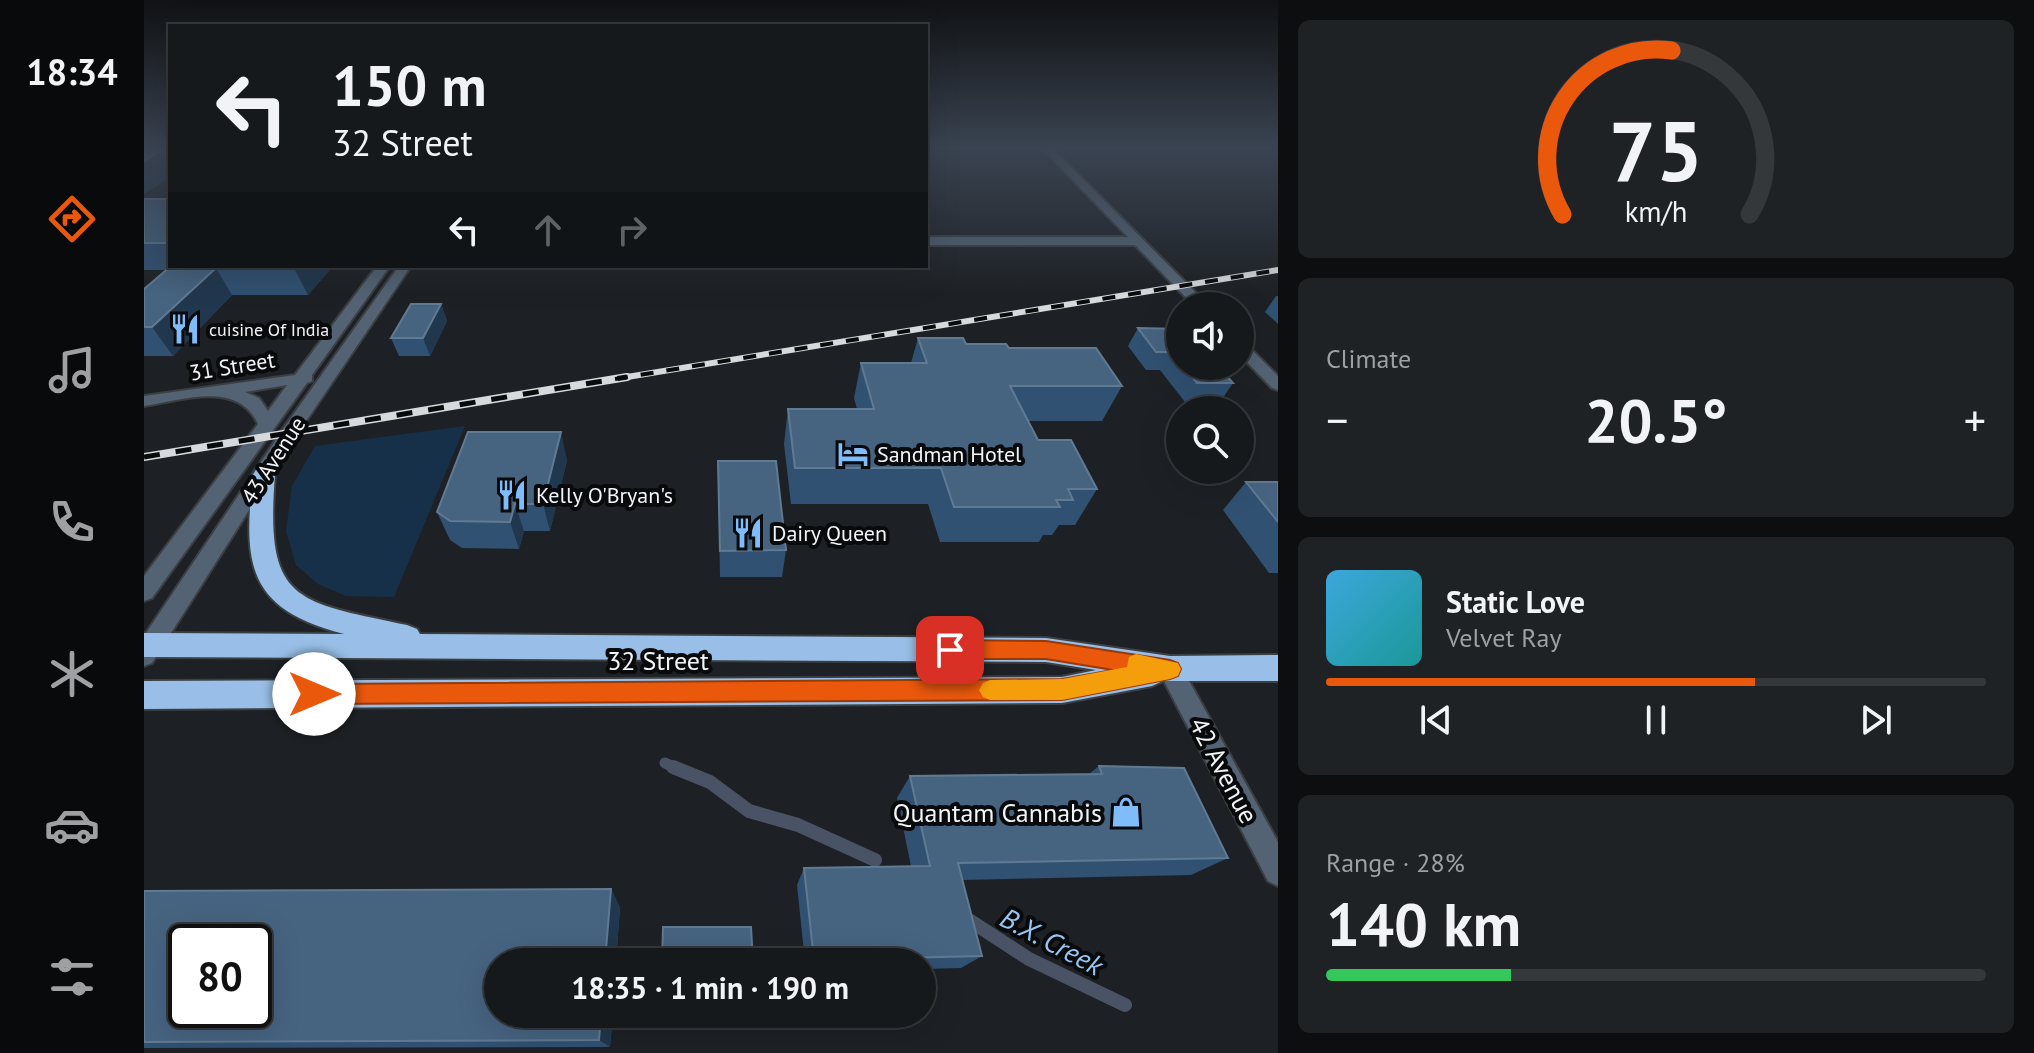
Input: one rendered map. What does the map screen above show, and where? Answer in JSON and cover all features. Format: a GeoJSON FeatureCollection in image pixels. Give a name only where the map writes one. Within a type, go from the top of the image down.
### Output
{"type":"FeatureCollection","features":[{"type":"Feature","properties":{"kind":"highway"},"geometry":{"type":"LineString","coordinates":[[264,475],[258,515],[259,549],[272,583],[290,603],[319,617],[452,647]]}},
{"type":"Feature","properties":{"kind":"highway","name":"32 Street"},"geometry":{"type":"LineString","coordinates":[[146,649],[1046,650],[1170,669],[1278,668]]}},
{"type":"Feature","properties":{"kind":"highway","name":"32 Street"},"geometry":{"type":"LineString","coordinates":[[144,695],[1062,690],[1170,669]]}},
{"type":"Feature","properties":{"kind":"street"},"geometry":{"type":"LineString","coordinates":[[1094,196],[1188,292]]}},
{"type":"Feature","properties":{"kind":"street"},"geometry":{"type":"LineString","coordinates":[[928,241],[1139,241]]}},
{"type":"Feature","properties":{"kind":"street","name":"43 Avenue"},"geometry":{"type":"LineString","coordinates":[[144,592],[383,268]]}},
{"type":"Feature","properties":{"kind":"street","name":"43 Avenue"},"geometry":{"type":"LineString","coordinates":[[146,649],[327,377],[404,268]]}},
{"type":"Feature","properties":{"kind":"street"},"geometry":{"type":"LineString","coordinates":[[1270,368],[1278,385]]}},
{"type":"Feature","properties":{"kind":"street","name":"31 Street"},"geometry":{"type":"LineString","coordinates":[[144,401],[327,377]]}},
{"type":"Feature","properties":{"kind":"street"},"geometry":{"type":"LineString","coordinates":[[204,393],[240,394],[254,400],[267,424]]}},
{"type":"Feature","properties":{"kind":"street","name":"42 Avenue"},"geometry":{"type":"LineString","coordinates":[[1170,669],[1278,871]]}},
{"type":"Feature","properties":{"kind":"shaded area"},"geometry":{"type":"Polygon","coordinates":[[[465,426],[394,597],[346,596],[318,584],[296,565],[286,531],[292,486],[315,446],[465,426]]]}},
{"type":"Feature","properties":{"kind":"building"},"geometry":{"type":"Polygon","coordinates":[[[144,199],[168,199],[168,243],[144,243],[144,199]]]}},
{"type":"Feature","properties":{"kind":"building"},"geometry":{"type":"Polygon","coordinates":[[[169,268],[216,268],[152,327],[144,327],[144,289],[169,268]]]}},
{"type":"Feature","properties":{"kind":"building"},"geometry":{"type":"Polygon","coordinates":[[[411,304],[441,304],[423,338],[391,338],[411,304]]]}},
{"type":"Feature","properties":{"kind":"building"},"geometry":{"type":"Polygon","coordinates":[[[1138,328],[1166,329],[1166,352],[1156,352],[1138,328]]]}},
{"type":"Feature","properties":{"kind":"building"},"geometry":{"type":"Polygon","coordinates":[[[918,338],[963,338],[966,344],[1006,344],[1009,348],[1096,348],[1122,386],[1010,386],[1038,440],[1071,440],[1097,489],[1068,489],[1073,500],[1056,500],[1060,507],[954,507],[941,468],[795,468],[788,409],[874,409],[861,363],[927,363],[918,338]]]}},
{"type":"Feature","properties":{"kind":"building"},"geometry":{"type":"Polygon","coordinates":[[[1195,380],[1230,380],[1233,383],[1197,383],[1195,380]]]}},
{"type":"Feature","properties":{"kind":"building"},"geometry":{"type":"Polygon","coordinates":[[[468,432],[561,432],[543,504],[515,504],[510,522],[450,521],[437,512],[468,432]]]}},
{"type":"Feature","properties":{"kind":"building","name":"Dairy Queen"},"geometry":{"type":"Polygon","coordinates":[[[718,461],[776,461],[786,550],[720,551],[718,461]]]}},
{"type":"Feature","properties":{"kind":"building"},"geometry":{"type":"Polygon","coordinates":[[[1278,482],[1278,522],[1248,484],[1278,482]]]}},
{"type":"Feature","properties":{"kind":"building"},"geometry":{"type":"Polygon","coordinates":[[[1099,766],[1184,768],[1228,858],[958,863],[982,956],[936,957],[936,948],[813,948],[804,868],[930,866],[910,776],[1102,774],[1099,766]]]}},
{"type":"Feature","properties":{"kind":"building"},"geometry":{"type":"Polygon","coordinates":[[[611,889],[606,948],[484,948],[484,1028],[600,1028],[599,1040],[144,1042],[144,891],[611,889]]]}},
{"type":"Feature","properties":{"kind":"building"},"geometry":{"type":"Polygon","coordinates":[[[663,927],[751,927],[752,948],[662,948],[663,927]]]}},
{"type":"Feature","properties":{"kind":"waterway","name":"B.X. Creek"},"geometry":{"type":"LineString","coordinates":[[665,763],[678,769]]}},
{"type":"Feature","properties":{"kind":"waterway","name":"B.X. Creek"},"geometry":{"type":"LineString","coordinates":[[673,767],[710,782],[749,811],[798,825],[875,860]]}},
{"type":"Feature","properties":{"kind":"waterway","name":"B.X. Creek"},"geometry":{"type":"LineString","coordinates":[[966,918],[1029,959],[1125,1005]]}},
{"type":"Feature","properties":{"kind":"railway"},"geometry":{"type":"LineString","coordinates":[[615,379],[1278,270]]}},
{"type":"Feature","properties":{"kind":"railway"},"geometry":{"type":"LineString","coordinates":[[144,457],[627,377]]}},
{"type":"Feature","properties":{"kind":"slow traffic"},"geometry":{"type":"LineString","coordinates":[[990,690],[1062,690],[1170,669],[1136,664]]}},
{"type":"Feature","properties":{"kind":"place","name":"cuisine Of India"},"geometry":{"type":"Point","coordinates":[185,329]}},
{"type":"Feature","properties":{"kind":"place","name":"Sandman Hotel"},"geometry":{"type":"Point","coordinates":[853,454]}},
{"type":"Feature","properties":{"kind":"place","name":"Kelly O'Bryan's"},"geometry":{"type":"Point","coordinates":[512,495]}},
{"type":"Feature","properties":{"kind":"place","name":"Dairy Queen"},"geometry":{"type":"Point","coordinates":[748,533]}},
{"type":"Feature","properties":{"kind":"place","name":"Quantam Cannabis"},"geometry":{"type":"Point","coordinates":[1126,812]}},
{"type":"Feature","properties":{"kind":"route"},"geometry":{"type":"LineString","coordinates":[[314,694],[1062,690],[1170,669],[1046,650],[950,650]]}}]}
